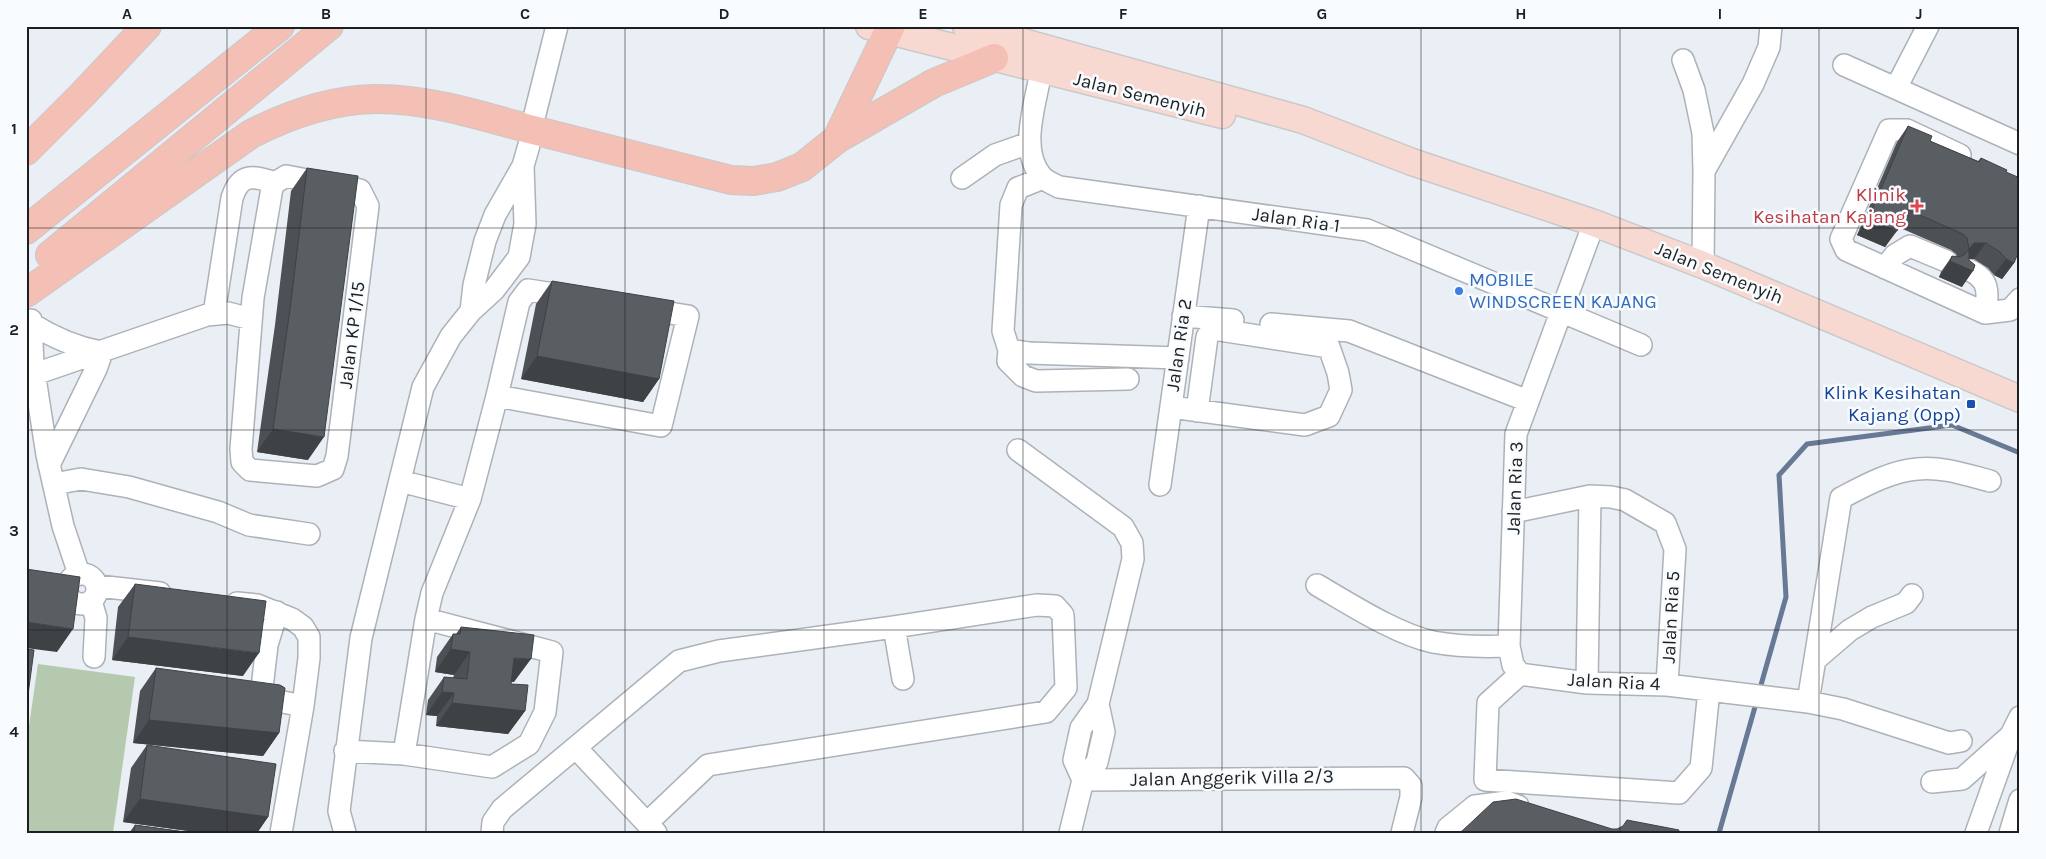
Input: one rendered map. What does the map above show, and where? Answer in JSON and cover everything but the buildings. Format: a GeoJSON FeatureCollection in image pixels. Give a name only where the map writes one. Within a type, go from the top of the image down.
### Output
{"type":"FeatureCollection","features":[{"type":"Feature","properties":{"kind":"highway"},"geometry":{"type":"LineString","coordinates":[[26,151],[147,26]]}},
{"type":"Feature","properties":{"kind":"highway"},"geometry":{"type":"LineString","coordinates":[[26,230],[280,26]]}},
{"type":"Feature","properties":{"kind":"highway"},"geometry":{"type":"LineString","coordinates":[[26,275],[329,26]]}},
{"type":"Feature","properties":{"kind":"highway"},"geometry":{"type":"LineString","coordinates":[[837,139],[883,28]]}},
{"type":"Feature","properties":{"kind":"highway"},"geometry":{"type":"LineString","coordinates":[[26,293],[251,134],[291,115],[348,102],[374,99],[411,101],[476,115],[731,180],[754,181],[777,177],[802,167],[837,139],[934,83],[994,58]]}},
{"type":"Feature","properties":{"kind":"main road","name":"Jalan Semenyih"},"geometry":{"type":"LineString","coordinates":[[966,26],[1303,120],[1412,162],[1594,223],[1704,265],[2020,399]]}},
{"type":"Feature","properties":{"kind":"main road","name":"Jalan Semenyih"},"geometry":{"type":"LineString","coordinates":[[883,28],[1041,71],[1412,162]]}},
{"type":"Feature","properties":{"kind":"street"},"geometry":{"type":"LineString","coordinates":[[535,114],[557,26]]}},
{"type":"Feature","properties":{"kind":"street"},"geometry":{"type":"LineString","coordinates":[[1704,170],[1732,125],[1753,84],[1769,47],[1771,26]]}},
{"type":"Feature","properties":{"kind":"street"},"geometry":{"type":"LineString","coordinates":[[1896,88],[1928,26]]}},
{"type":"Feature","properties":{"kind":"street"},"geometry":{"type":"LineString","coordinates":[[1683,60],[1694,90],[1703,133],[1704,265]]}},
{"type":"Feature","properties":{"kind":"street"},"geometry":{"type":"LineString","coordinates":[[1844,65],[2020,144]]}},
{"type":"Feature","properties":{"kind":"street"},"geometry":{"type":"LineString","coordinates":[[1041,71],[1028,143],[1034,164],[1043,178],[1018,188],[1010,204],[1003,331],[1009,350],[1008,361],[1022,376],[1036,381],[1128,379]]}},
{"type":"Feature","properties":{"kind":"street"},"geometry":{"type":"LineString","coordinates":[[1976,163],[1907,130],[1889,130],[1841,239],[1846,250],[1985,313],[2010,310],[2020,300]]}},
{"type":"Feature","properties":{"kind":"street"},"geometry":{"type":"LineString","coordinates":[[962,178],[996,154],[1028,143]]}},
{"type":"Feature","properties":{"kind":"street"},"geometry":{"type":"LineString","coordinates":[[471,311],[474,285],[485,241],[495,215],[523,166],[529,145]]}},
{"type":"Feature","properties":{"kind":"street"},"geometry":{"type":"LineString","coordinates":[[345,833],[339,811],[361,638],[423,387],[451,336],[471,311],[494,290],[519,257],[525,224],[523,166]]}},
{"type":"Feature","properties":{"kind":"street","name":"Jalan KP 1/15"},"geometry":{"type":"LineString","coordinates":[[286,176],[360,190],[368,206],[337,456],[333,469],[317,476],[250,470],[242,462],[241,449],[251,319],[272,188],[275,182],[286,176]]}},
{"type":"Feature","properties":{"kind":"street"},"geometry":{"type":"LineString","coordinates":[[214,314],[232,198],[236,187],[247,178],[260,178],[275,182]]}},
{"type":"Feature","properties":{"kind":"street","name":"Jalan Ria 1"},"geometry":{"type":"LineString","coordinates":[[1043,178],[1059,187],[1367,230],[1641,345]]}},
{"type":"Feature","properties":{"kind":"street","name":"Jalan Ria 2"},"geometry":{"type":"LineString","coordinates":[[1160,484],[1199,206]]}},
{"type":"Feature","properties":{"kind":"street","name":"Jalan Ria 3"},"geometry":{"type":"LineString","coordinates":[[1520,674],[1513,665],[1509,646],[1516,434],[1594,223]]}},
{"type":"Feature","properties":{"kind":"street"},"geometry":{"type":"LineString","coordinates":[[1885,268],[1895,255],[1910,246],[1946,261]]}},
{"type":"Feature","properties":{"kind":"street"},"geometry":{"type":"LineString","coordinates":[[1969,270],[1980,275],[1985,285],[1988,295],[1985,313]]}},
{"type":"Feature","properties":{"kind":"street"},"geometry":{"type":"LineString","coordinates":[[404,754],[432,593],[470,500],[519,302],[528,290],[594,300]]}},
{"type":"Feature","properties":{"kind":"street"},"geometry":{"type":"LineString","coordinates":[[497,396],[661,426],[688,316],[622,305]]}},
{"type":"Feature","properties":{"kind":"street"},"geometry":{"type":"LineString","coordinates":[[35,374],[178,324],[214,314],[228,313],[251,319]]}},
{"type":"Feature","properties":{"kind":"street"},"geometry":{"type":"LineString","coordinates":[[1183,316],[1348,331],[1528,401]]}},
{"type":"Feature","properties":{"kind":"street"},"geometry":{"type":"LineString","coordinates":[[95,593],[86,605],[74,603],[67,593],[63,526],[35,374],[31,342],[31,322],[48,335],[81,348],[102,352]]}},
{"type":"Feature","properties":{"kind":"street"},"geometry":{"type":"LineString","coordinates":[[1171,407],[1197,411],[1305,425],[1329,416],[1341,390],[1338,373],[1329,347],[1213,329],[1207,337],[1197,411]]}},
{"type":"Feature","properties":{"kind":"street"},"geometry":{"type":"LineString","coordinates":[[1009,350],[1028,353],[1178,358]]}},
{"type":"Feature","properties":{"kind":"street"},"geometry":{"type":"LineString","coordinates":[[52,474],[102,352]]}},
{"type":"Feature","properties":{"kind":"street"},"geometry":{"type":"LineString","coordinates":[[1018,450],[1123,527],[1132,543],[1133,560],[1098,704],[1081,728],[1074,760],[1083,780],[1070,833]]}},
{"type":"Feature","properties":{"kind":"street"},"geometry":{"type":"LineString","coordinates":[[1808,702],[1840,498],[1876,480],[1917,468],[1952,472],[1990,481]]}},
{"type":"Feature","properties":{"kind":"street"},"geometry":{"type":"LineString","coordinates":[[52,474],[129,487],[218,512],[249,525],[309,534]]}},
{"type":"Feature","properties":{"kind":"street"},"geometry":{"type":"LineString","coordinates":[[400,481],[470,500]]}},
{"type":"Feature","properties":{"kind":"street"},"geometry":{"type":"LineString","coordinates":[[1514,512],[1590,496],[1588,683]]}},
{"type":"Feature","properties":{"kind":"street","name":"Jalan Ria 5"},"geometry":{"type":"LineString","coordinates":[[1590,496],[1625,500],[1665,523],[1675,549],[1668,685]]}},
{"type":"Feature","properties":{"kind":"street"},"geometry":{"type":"LineString","coordinates":[[66,578],[91,576],[95,593],[96,618],[94,657]]}},
{"type":"Feature","properties":{"kind":"street"},"geometry":{"type":"LineString","coordinates":[[1317,585],[1388,625],[1432,642],[1470,648],[1509,646]]}},
{"type":"Feature","properties":{"kind":"street"},"geometry":{"type":"LineString","coordinates":[[95,593],[182,596]]}},
{"type":"Feature","properties":{"kind":"street"},"geometry":{"type":"LineString","coordinates":[[1815,660],[1850,630],[1872,617],[1906,604],[1912,595]]}},
{"type":"Feature","properties":{"kind":"street"},"geometry":{"type":"LineString","coordinates":[[220,601],[257,605],[277,612],[303,626],[309,637],[309,658],[302,706],[283,770],[281,833]]}},
{"type":"Feature","properties":{"kind":"street"},"geometry":{"type":"LineString","coordinates":[[492,833],[493,822],[502,809],[678,661],[719,651],[894,627],[1037,604],[1055,606],[1064,615],[1066,688],[1046,712],[708,765],[651,828],[576,748]]}},
{"type":"Feature","properties":{"kind":"street"},"geometry":{"type":"LineString","coordinates":[[277,612],[267,645],[262,688],[273,700],[302,706]]}},
{"type":"Feature","properties":{"kind":"street"},"geometry":{"type":"LineString","coordinates":[[345,752],[404,754],[492,767],[529,744],[545,712],[552,652],[426,620]]}},
{"type":"Feature","properties":{"kind":"street"},"geometry":{"type":"LineString","coordinates":[[894,627],[903,679]]}},
{"type":"Feature","properties":{"kind":"street"},"geometry":{"type":"LineString","coordinates":[[1520,674],[1488,703],[1485,780],[1680,793],[1701,768],[1719,691]]}},
{"type":"Feature","properties":{"kind":"street","name":"Jalan Ria 4"},"geometry":{"type":"LineString","coordinates":[[1520,674],[1588,683],[1668,685],[1808,702],[1843,709],[1949,743],[1961,741]]}},
{"type":"Feature","properties":{"kind":"street"},"geometry":{"type":"LineString","coordinates":[[1932,782],[1962,779],[2015,726]]}},
{"type":"Feature","properties":{"kind":"street"},"geometry":{"type":"LineString","coordinates":[[1976,833],[2015,726]]}},
{"type":"Feature","properties":{"kind":"street","name":"Jalan Anggerik Villa 2/3"},"geometry":{"type":"LineString","coordinates":[[1083,780],[1404,778],[1411,786],[1411,797],[1402,833]]}},
{"type":"Feature","properties":{"kind":"street"},"geometry":{"type":"LineString","coordinates":[[2010,833],[2020,800]]}},
{"type":"Feature","properties":{"kind":"street"},"geometry":{"type":"LineString","coordinates":[[1446,833],[1448,828],[1475,806],[1507,802],[1533,811]]}},
{"type":"Feature","properties":{"kind":"street"},"geometry":{"type":"LineString","coordinates":[[2019,833],[2020,819]]}},
{"type":"Feature","properties":{"kind":"green space"},"geometry":{"type":"Polygon","coordinates":[[[38,664],[135,677],[113,833],[26,833],[26,746],[38,664]]]}},
{"type":"Feature","properties":{"kind":"waterway"},"geometry":{"type":"LineString","coordinates":[[1759,692],[1786,597],[1779,475],[1807,444],[1952,425],[2020,453]]}},
{"type":"Feature","properties":{"kind":"waterway"},"geometry":{"type":"LineString","coordinates":[[1719,833],[1757,700]]}},
{"type":"Feature","properties":{"kind":"place","name":"Klinik Kesihatan Kajang"},"geometry":{"type":"Point","coordinates":[1917,206]}},
{"type":"Feature","properties":{"kind":"place","name":"MOBILE WINDSCREEN KAJANG"},"geometry":{"type":"Point","coordinates":[1459,291]}},
{"type":"Feature","properties":{"kind":"place","name":"Klink Kesihatan Kajang (Opp)"},"geometry":{"type":"Point","coordinates":[1971,404]}}]}
